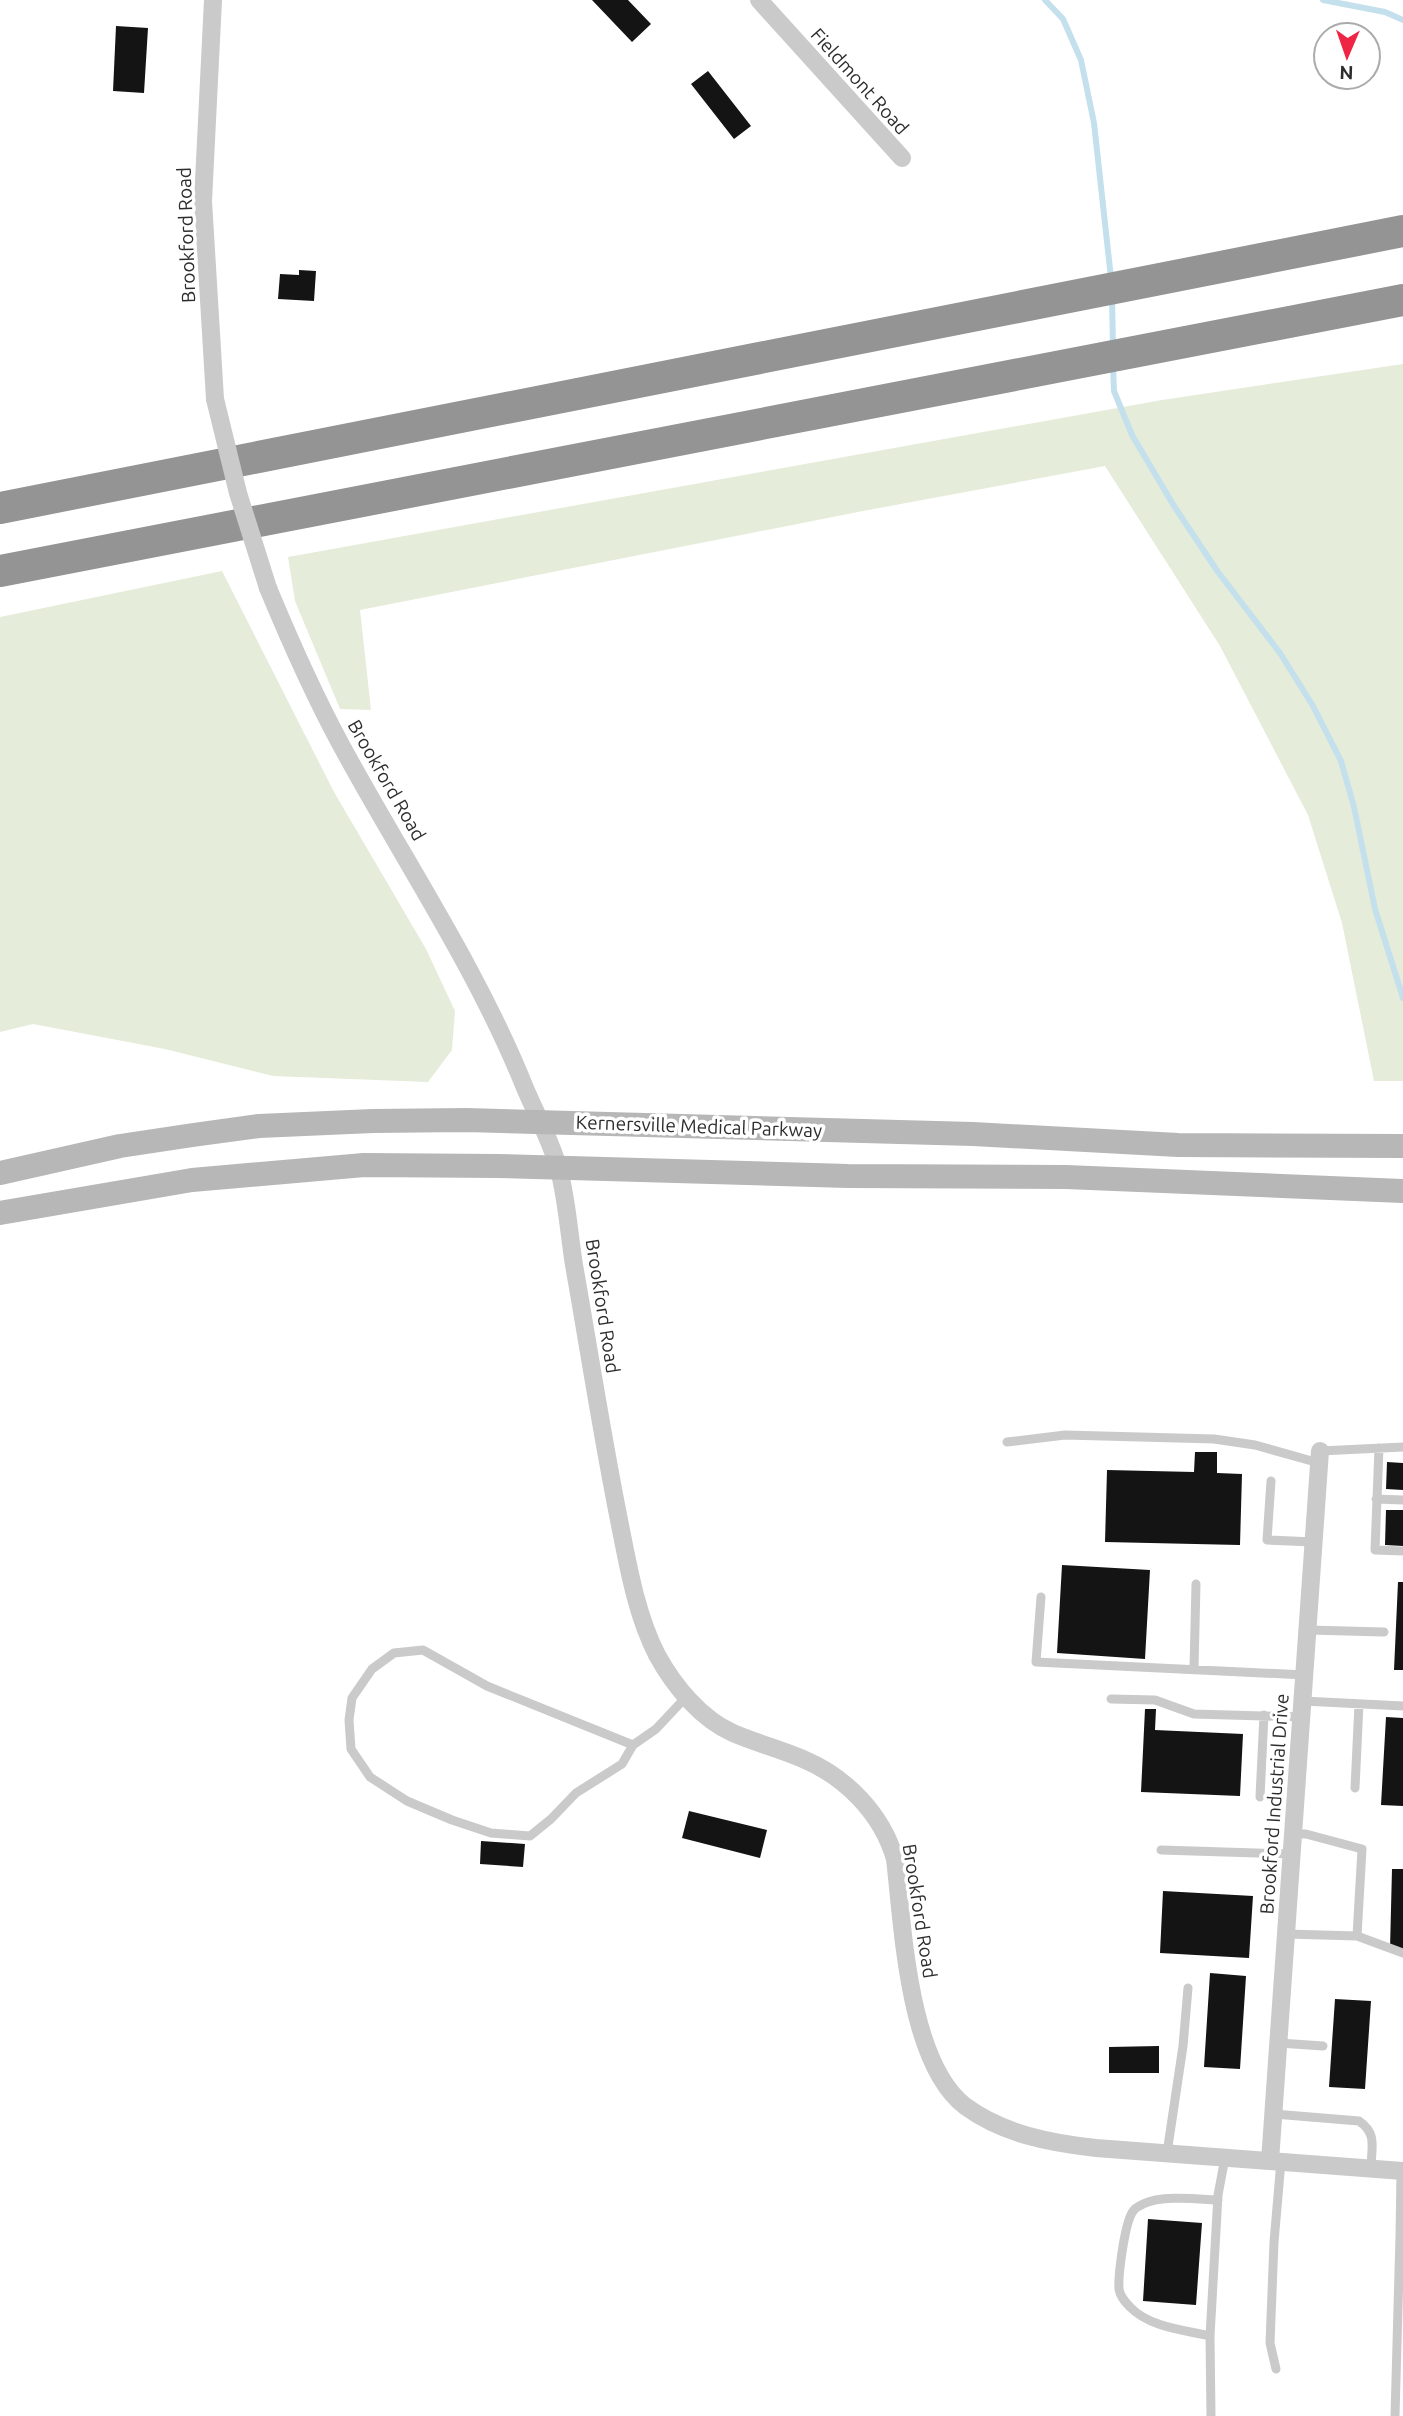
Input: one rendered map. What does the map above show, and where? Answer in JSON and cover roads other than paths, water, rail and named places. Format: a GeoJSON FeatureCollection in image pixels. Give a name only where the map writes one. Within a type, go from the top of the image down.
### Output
{"type":"FeatureCollection","features":[{"type":"Feature","properties":{"kind":"highway"},"geometry":{"type":"LineString","coordinates":[[0,508],[1403,231]]}},
{"type":"Feature","properties":{"kind":"highway"},"geometry":{"type":"LineString","coordinates":[[0,571],[1403,300]]}},
{"type":"Feature","properties":{"kind":"main road","name":"Kernersville Medical Parkway"},"geometry":{"type":"LineString","coordinates":[[0,1173],[120,1146],[259,1126],[373,1121],[539,1122],[973,1134],[1178,1145],[1403,1146]]}},
{"type":"Feature","properties":{"kind":"main road"},"geometry":{"type":"LineString","coordinates":[[1120,1181],[1121,1142]]}},
{"type":"Feature","properties":{"kind":"main road"},"geometry":{"type":"LineString","coordinates":[[0,1213],[192,1180],[310,1169],[417,1165],[848,1176],[1066,1177],[1403,1191]]}},
{"type":"Feature","properties":{"kind":"street","name":"Brookford Road"},"geometry":{"type":"LineString","coordinates":[[213,0],[203,201],[215,399],[238,492],[268,588],[305,674],[341,744],[476,980],[510,1051],[559,1168],[610,1474],[629,1569],[643,1619],[656,1652],[686,1696],[710,1719],[733,1733],[807,1760],[826,1771],[861,1798],[877,1820],[890,1841],[895,1859],[910,1988],[920,2031],[938,2071],[952,2093],[964,2105],[1019,2133],[1053,2143],[1402,2171]]}},
{"type":"Feature","properties":{"kind":"street","name":"Fieldmont Road"},"geometry":{"type":"LineString","coordinates":[[759,0],[902,158]]}},
{"type":"Feature","properties":{"kind":"street","name":"Brookford Industrial Drive"},"geometry":{"type":"LineString","coordinates":[[1276,2161],[1273,2114],[1320,1457]]}},
{"type":"Feature","properties":{"kind":"lane"},"geometry":{"type":"LineString","coordinates":[[1007,1442],[1065,1435],[1214,1439],[1320,1457],[1403,1447]]}},
{"type":"Feature","properties":{"kind":"lane"},"geometry":{"type":"LineString","coordinates":[[1379,1448],[1375,1550],[1403,1551]]}},
{"type":"Feature","properties":{"kind":"lane"},"geometry":{"type":"LineString","coordinates":[[1271,1482],[1268,1540],[1314,1542]]}},
{"type":"Feature","properties":{"kind":"lane"},"geometry":{"type":"LineString","coordinates":[[1376,1499],[1403,1500]]}},
{"type":"Feature","properties":{"kind":"lane"},"geometry":{"type":"LineString","coordinates":[[1194,1669],[1196,1584]]}},
{"type":"Feature","properties":{"kind":"lane"},"geometry":{"type":"LineString","coordinates":[[1041,1597],[1037,1662],[1305,1675]]}},
{"type":"Feature","properties":{"kind":"lane"},"geometry":{"type":"LineString","coordinates":[[1308,1630],[1384,1632]]}},
{"type":"Feature","properties":{"kind":"lane"},"geometry":{"type":"LineString","coordinates":[[633,1745],[487,1686],[422,1650],[394,1653],[372,1669],[352,1698],[349,1720],[351,1749],[370,1777],[407,1801],[491,1833],[530,1836],[576,1793],[622,1764],[633,1745],[656,1729],[686,1696]]}},
{"type":"Feature","properties":{"kind":"lane"},"geometry":{"type":"LineString","coordinates":[[1111,1699],[1155,1700],[1194,1714],[1264,1715],[1359,1704],[1403,1706]]}},
{"type":"Feature","properties":{"kind":"lane"},"geometry":{"type":"LineString","coordinates":[[1355,1788],[1359,1704]]}},
{"type":"Feature","properties":{"kind":"lane"},"geometry":{"type":"LineString","coordinates":[[1259,1797],[1264,1715]]}},
{"type":"Feature","properties":{"kind":"lane"},"geometry":{"type":"LineString","coordinates":[[1293,1833],[1362,1849],[1357,1936]]}},
{"type":"Feature","properties":{"kind":"lane"},"geometry":{"type":"LineString","coordinates":[[1161,1850],[1292,1854]]}},
{"type":"Feature","properties":{"kind":"lane"},"geometry":{"type":"LineString","coordinates":[[1286,1934],[1357,1936],[1403,1953]]}},
{"type":"Feature","properties":{"kind":"lane"},"geometry":{"type":"LineString","coordinates":[[1167,2153],[1183,2046],[1188,1988]]}},
{"type":"Feature","properties":{"kind":"lane"},"geometry":{"type":"LineString","coordinates":[[1279,2043],[1323,2046]]}},
{"type":"Feature","properties":{"kind":"lane"},"geometry":{"type":"LineString","coordinates":[[1273,2114],[1359,2121],[1369,2127],[1372,2133],[1371,2169]]}},
{"type":"Feature","properties":{"kind":"lane"},"geometry":{"type":"LineString","coordinates":[[1211,2416],[1210,2336],[1218,2200],[1225,2158]]}},
{"type":"Feature","properties":{"kind":"lane"},"geometry":{"type":"LineString","coordinates":[[1276,2161],[1270,2343],[1276,2369]]}},
{"type":"Feature","properties":{"kind":"lane"},"geometry":{"type":"LineString","coordinates":[[1395,2416],[1402,2171]]}},
{"type":"Feature","properties":{"kind":"lane"},"geometry":{"type":"LineString","coordinates":[[1210,2336],[1143,2318],[1131,2309],[1119,2290],[1126,2231],[1133,2210],[1145,2203],[1183,2198],[1218,2200]]}},
{"type":"Feature","properties":{"kind":"waterway"},"geometry":{"type":"LineString","coordinates":[[1045,0],[1063,19],[1081,60],[1094,123],[1111,278]]}},
{"type":"Feature","properties":{"kind":"waterway"},"geometry":{"type":"LineString","coordinates":[[1323,0],[1385,12],[1403,20]]}},
{"type":"Feature","properties":{"kind":"waterway"},"geometry":{"type":"LineString","coordinates":[[1112,296],[1113,348]]}},
{"type":"Feature","properties":{"kind":"waterway"},"geometry":{"type":"LineString","coordinates":[[1113,366],[1114,391],[1132,435],[1174,506],[1218,572],[1280,653],[1313,706],[1341,761],[1354,807],[1375,909],[1403,998]]}}]}
